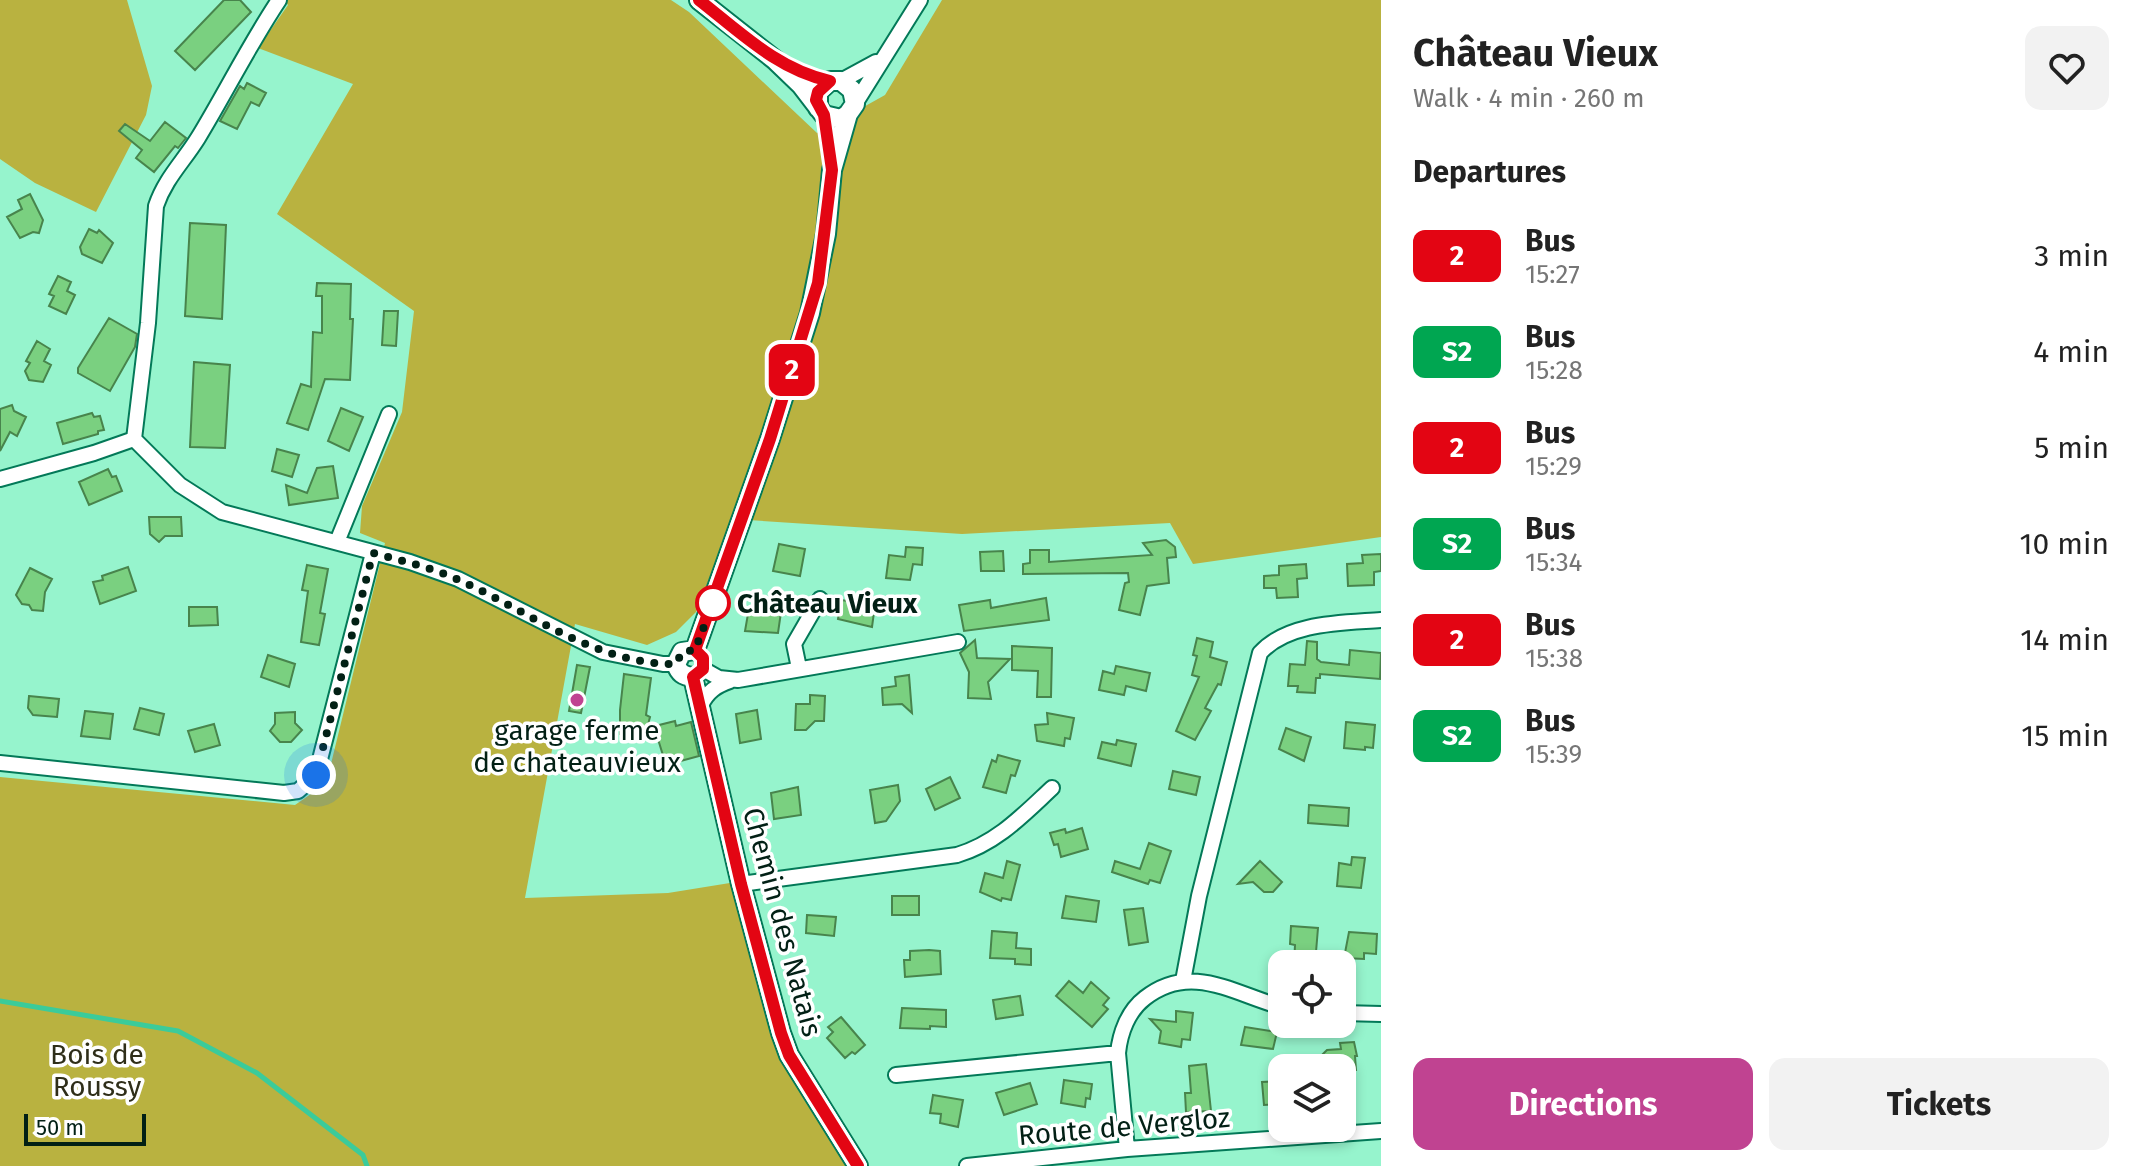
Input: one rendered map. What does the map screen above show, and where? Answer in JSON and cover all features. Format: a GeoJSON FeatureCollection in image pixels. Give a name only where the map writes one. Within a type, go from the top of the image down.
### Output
{"type":"FeatureCollection","features":[{"type":"Feature","properties":{"kind":"street"},"geometry":{"type":"LineString","coordinates":[[134,439],[159,196],[199,136],[259,27],[279,0]]}},
{"type":"Feature","properties":{"kind":"street"},"geometry":{"type":"LineString","coordinates":[[699,0],[775,60],[801,85],[821,112],[841,119],[852,109],[852,90],[836,81],[812,77],[775,60]]}},
{"type":"Feature","properties":{"kind":"street"},"geometry":{"type":"LineString","coordinates":[[695,650],[770,439],[810,313],[824,246],[832,170],[852,109],[920,0]]}},
{"type":"Feature","properties":{"kind":"street"},"geometry":{"type":"LineString","coordinates":[[832,170],[818,92],[836,81],[862,72],[883,57]]}},
{"type":"Feature","properties":{"kind":"street"},"geometry":{"type":"LineString","coordinates":[[337,542],[389,414]]}},
{"type":"Feature","properties":{"kind":"street"},"geometry":{"type":"LineString","coordinates":[[0,479],[134,439]]}},
{"type":"Feature","properties":{"kind":"street"},"geometry":{"type":"LineString","coordinates":[[134,439],[180,485],[222,512],[410,562],[458,579],[603,652],[649,662],[676,664]]}},
{"type":"Feature","properties":{"kind":"street"},"geometry":{"type":"LineString","coordinates":[[0,763],[284,793],[298,791],[316,775],[373,553]]}},
{"type":"Feature","properties":{"kind":"street"},"geometry":{"type":"LineString","coordinates":[[799,668],[794,644],[820,599]]}},
{"type":"Feature","properties":{"kind":"street"},"geometry":{"type":"LineString","coordinates":[[1183,981],[1199,896],[1260,653],[1278,637],[1291,632],[1347,622],[1381,620]]}},
{"type":"Feature","properties":{"kind":"street"},"geometry":{"type":"LineString","coordinates":[[701,705],[706,694],[732,681],[958,642]]}},
{"type":"Feature","properties":{"kind":"street"},"geometry":{"type":"LineString","coordinates":[[695,650],[682,652],[676,664],[679,671],[685,676],[698,673],[732,681]]}},
{"type":"Feature","properties":{"kind":"street"},"geometry":{"type":"LineString","coordinates":[[695,650],[703,658],[698,673]]}},
{"type":"Feature","properties":{"kind":"street","name":"Chemin des Natais"},"geometry":{"type":"LineString","coordinates":[[698,673],[701,705],[741,884],[774,1009],[789,1055],[858,1166]]}},
{"type":"Feature","properties":{"kind":"street"},"geometry":{"type":"LineString","coordinates":[[741,884],[957,855],[1002,834],[1052,788]]}},
{"type":"Feature","properties":{"kind":"street"},"geometry":{"type":"LineString","coordinates":[[1127,1149],[1118,1053],[1120,1037],[1139,1002],[1155,990],[1183,981],[1221,986],[1268,1002]]}},
{"type":"Feature","properties":{"kind":"street"},"geometry":{"type":"LineString","coordinates":[[1356,1013],[1381,1014]]}},
{"type":"Feature","properties":{"kind":"street"},"geometry":{"type":"LineString","coordinates":[[896,1075],[1118,1053]]}},
{"type":"Feature","properties":{"kind":"street","name":"Route de Vergloz"},"geometry":{"type":"LineString","coordinates":[[967,1166],[1127,1149],[1381,1131]]}},
{"type":"Feature","properties":{"kind":"green space"},"geometry":{"type":"Polygon","coordinates":[[[0,0],[127,0],[152,86],[146,115],[96,212],[35,183],[0,159],[0,0]]]}},
{"type":"Feature","properties":{"kind":"green space","name":"Bois de Roussy"},"geometry":{"type":"Polygon","coordinates":[[[284,0],[671,0],[689,12],[817,133],[885,95],[942,0],[1381,0],[1381,537],[1193,564],[1170,523],[962,534],[733,519],[696,612],[676,632],[647,645],[575,624],[525,898],[668,893],[736,882],[775,1044],[790,1073],[850,1166],[0,1166],[0,777],[295,805],[318,789],[329,772],[385,543],[360,533],[362,506],[402,412],[414,311],[277,214],[353,84],[258,48],[288,5],[284,0]]]}},
{"type":"Feature","properties":{"kind":"building"},"geometry":{"type":"Polygon","coordinates":[[[224,0],[240,0],[251,12],[195,70],[175,51],[224,0]]]}},
{"type":"Feature","properties":{"kind":"building"},"geometry":{"type":"Polygon","coordinates":[[[247,83],[266,93],[259,106],[251,102],[237,129],[220,121],[240,86],[244,89],[247,83]]]}},
{"type":"Feature","properties":{"kind":"building"},"geometry":{"type":"Polygon","coordinates":[[[165,122],[186,138],[178,148],[175,146],[154,172],[136,158],[142,150],[119,131],[125,124],[150,141],[165,122]]]}},
{"type":"Feature","properties":{"kind":"building"},"geometry":{"type":"Polygon","coordinates":[[[30,194],[43,220],[39,233],[33,232],[20,238],[7,217],[22,209],[18,200],[30,194]]]}},
{"type":"Feature","properties":{"kind":"building"},"geometry":{"type":"Polygon","coordinates":[[[190,223],[226,225],[222,319],[185,316],[190,223]]]}},
{"type":"Feature","properties":{"kind":"building"},"geometry":{"type":"Polygon","coordinates":[[[89,229],[97,233],[99,230],[113,243],[102,263],[82,254],[80,247],[89,229]]]}},
{"type":"Feature","properties":{"kind":"building"},"geometry":{"type":"Polygon","coordinates":[[[58,276],[71,282],[67,291],[75,295],[66,314],[49,306],[54,296],[49,294],[58,276]]]}},
{"type":"Feature","properties":{"kind":"building"},"geometry":{"type":"Polygon","coordinates":[[[317,283],[351,284],[350,380],[325,379],[308,430],[287,423],[301,384],[311,387],[313,332],[322,333],[322,296],[316,296],[317,283]]]}},
{"type":"Feature","properties":{"kind":"building"},"geometry":{"type":"Polygon","coordinates":[[[384,311],[398,311],[396,346],[382,345],[384,311]]]}},
{"type":"Feature","properties":{"kind":"building"},"geometry":{"type":"Polygon","coordinates":[[[109,318],[137,334],[135,347],[110,391],[78,373],[78,368],[109,318]]]}},
{"type":"Feature","properties":{"kind":"building"},"geometry":{"type":"Polygon","coordinates":[[[37,341],[50,349],[44,361],[51,365],[43,382],[29,380],[25,371],[30,363],[26,361],[37,341]]]}},
{"type":"Feature","properties":{"kind":"building"},"geometry":{"type":"Polygon","coordinates":[[[194,362],[230,365],[225,448],[190,447],[194,362]]]}},
{"type":"Feature","properties":{"kind":"building"},"geometry":{"type":"Polygon","coordinates":[[[12,405],[14,411],[26,417],[17,436],[10,432],[0,451],[0,409],[12,405]]]}},
{"type":"Feature","properties":{"kind":"building"},"geometry":{"type":"Polygon","coordinates":[[[341,408],[363,417],[349,451],[328,441],[341,408]]]}},
{"type":"Feature","properties":{"kind":"building"},"geometry":{"type":"Polygon","coordinates":[[[92,413],[94,417],[100,416],[104,430],[63,444],[57,423],[92,413]]]}},
{"type":"Feature","properties":{"kind":"building"},"geometry":{"type":"Polygon","coordinates":[[[277,449],[299,455],[292,477],[272,471],[277,449]]]}},
{"type":"Feature","properties":{"kind":"building"},"geometry":{"type":"Polygon","coordinates":[[[333,466],[338,498],[289,505],[286,485],[307,493],[317,468],[333,466]]]}},
{"type":"Feature","properties":{"kind":"building"},"geometry":{"type":"Polygon","coordinates":[[[108,469],[112,477],[116,476],[122,491],[89,505],[79,482],[108,469]]]}},
{"type":"Feature","properties":{"kind":"building"},"geometry":{"type":"Polygon","coordinates":[[[149,517],[181,517],[182,536],[165,536],[159,542],[150,534],[149,517]]]}},
{"type":"Feature","properties":{"kind":"building"},"geometry":{"type":"Polygon","coordinates":[[[1166,540],[1175,547],[1176,557],[1167,558],[1169,583],[1147,586],[1140,615],[1119,610],[1125,583],[1129,582],[1128,573],[1023,574],[1023,564],[1030,563],[1030,550],[1049,550],[1049,562],[1152,555],[1143,543],[1166,540]]]}},
{"type":"Feature","properties":{"kind":"building"},"geometry":{"type":"Polygon","coordinates":[[[779,544],[805,549],[800,576],[773,571],[779,544]]]}},
{"type":"Feature","properties":{"kind":"building"},"geometry":{"type":"Polygon","coordinates":[[[906,547],[923,548],[922,565],[913,564],[910,580],[886,578],[889,555],[905,557],[906,547]]]}},
{"type":"Feature","properties":{"kind":"building"},"geometry":{"type":"Polygon","coordinates":[[[1003,551],[1004,571],[981,571],[980,552],[1003,551]]]}},
{"type":"Feature","properties":{"kind":"building"},"geometry":{"type":"Polygon","coordinates":[[[1381,554],[1381,571],[1374,572],[1374,585],[1348,586],[1347,564],[1363,563],[1362,555],[1381,554]]]}},
{"type":"Feature","properties":{"kind":"building"},"geometry":{"type":"Polygon","coordinates":[[[1306,564],[1307,578],[1297,579],[1298,597],[1277,598],[1276,588],[1264,588],[1264,576],[1279,575],[1279,566],[1306,564]]]}},
{"type":"Feature","properties":{"kind":"building"},"geometry":{"type":"Polygon","coordinates":[[[307,565],[328,569],[320,613],[325,614],[319,645],[301,642],[308,591],[302,590],[307,565]]]}},
{"type":"Feature","properties":{"kind":"building"},"geometry":{"type":"Polygon","coordinates":[[[128,567],[136,591],[100,604],[93,582],[128,567]]]}},
{"type":"Feature","properties":{"kind":"building"},"geometry":{"type":"Polygon","coordinates":[[[30,568],[52,579],[45,592],[43,611],[32,610],[29,605],[22,604],[16,595],[30,568]]]}},
{"type":"Feature","properties":{"kind":"building"},"geometry":{"type":"Polygon","coordinates":[[[1046,598],[1049,620],[964,631],[959,605],[990,600],[991,608],[1046,598]]]}},
{"type":"Feature","properties":{"kind":"building"},"geometry":{"type":"Polygon","coordinates":[[[841,600],[875,605],[872,627],[838,619],[841,600]]]}},
{"type":"Feature","properties":{"kind":"building"},"geometry":{"type":"Polygon","coordinates":[[[189,607],[217,607],[218,625],[189,626],[189,607]]]}},
{"type":"Feature","properties":{"kind":"building"},"geometry":{"type":"Polygon","coordinates":[[[749,608],[781,612],[778,633],[745,631],[749,608]]]}},
{"type":"Feature","properties":{"kind":"building"},"geometry":{"type":"Polygon","coordinates":[[[1197,638],[1213,642],[1210,657],[1227,662],[1221,685],[1218,684],[1205,708],[1211,711],[1195,740],[1176,731],[1199,677],[1192,675],[1197,656],[1193,655],[1197,638]]]}},
{"type":"Feature","properties":{"kind":"building"},"geometry":{"type":"Polygon","coordinates":[[[975,640],[977,658],[1010,659],[988,682],[991,699],[968,698],[969,672],[960,653],[975,640]]]}},
{"type":"Feature","properties":{"kind":"building"},"geometry":{"type":"Polygon","coordinates":[[[1307,641],[1317,642],[1317,659],[1321,662],[1349,665],[1350,650],[1381,653],[1380,679],[1320,674],[1320,678],[1316,678],[1315,693],[1297,692],[1298,686],[1288,686],[1290,664],[1305,665],[1307,641]]]}},
{"type":"Feature","properties":{"kind":"building"},"geometry":{"type":"Polygon","coordinates":[[[1012,646],[1052,648],[1051,697],[1037,697],[1038,671],[1012,670],[1012,646]]]}},
{"type":"Feature","properties":{"kind":"building"},"geometry":{"type":"Polygon","coordinates":[[[268,655],[295,664],[289,687],[261,677],[268,655]]]}},
{"type":"Feature","properties":{"kind":"building","name":"garage ferme de chateauvieux"},"geometry":{"type":"Polygon","coordinates":[[[577,665],[590,667],[581,713],[569,711],[577,665]]]}},
{"type":"Feature","properties":{"kind":"building"},"geometry":{"type":"Polygon","coordinates":[[[1116,666],[1150,673],[1146,691],[1126,686],[1124,695],[1099,690],[1103,671],[1114,674],[1116,666]]]}},
{"type":"Feature","properties":{"kind":"building"},"geometry":{"type":"Polygon","coordinates":[[[624,674],[651,678],[647,728],[675,721],[676,726],[691,722],[699,756],[666,765],[657,736],[620,734],[624,674]]]}},
{"type":"Feature","properties":{"kind":"building"},"geometry":{"type":"Polygon","coordinates":[[[909,675],[912,713],[902,704],[883,705],[882,688],[896,686],[895,677],[909,675]]]}},
{"type":"Feature","properties":{"kind":"building"},"geometry":{"type":"Polygon","coordinates":[[[810,695],[825,696],[824,721],[815,721],[806,730],[795,730],[796,704],[810,704],[810,695]]]}},
{"type":"Feature","properties":{"kind":"building"},"geometry":{"type":"Polygon","coordinates":[[[29,696],[59,699],[57,717],[33,715],[28,708],[29,696]]]}},
{"type":"Feature","properties":{"kind":"building"},"geometry":{"type":"Polygon","coordinates":[[[140,708],[164,714],[159,735],[134,729],[140,708]]]}},
{"type":"Feature","properties":{"kind":"building"},"geometry":{"type":"Polygon","coordinates":[[[757,710],[761,739],[740,743],[736,714],[757,710]]]}},
{"type":"Feature","properties":{"kind":"building"},"geometry":{"type":"Polygon","coordinates":[[[85,711],[113,714],[110,739],[81,736],[85,711]]]}},
{"type":"Feature","properties":{"kind":"building"},"geometry":{"type":"Polygon","coordinates":[[[295,712],[295,723],[302,730],[291,742],[280,742],[270,731],[275,724],[275,713],[295,712]]]}},
{"type":"Feature","properties":{"kind":"building"},"geometry":{"type":"Polygon","coordinates":[[[1047,713],[1074,718],[1070,739],[1065,738],[1064,746],[1037,741],[1035,725],[1048,724],[1047,713]]]}},
{"type":"Feature","properties":{"kind":"building"},"geometry":{"type":"Polygon","coordinates":[[[1346,722],[1375,725],[1373,748],[1344,748],[1346,722]]]}},
{"type":"Feature","properties":{"kind":"building"},"geometry":{"type":"Polygon","coordinates":[[[214,724],[220,745],[195,752],[188,731],[214,724]]]}},
{"type":"Feature","properties":{"kind":"building"},"geometry":{"type":"Polygon","coordinates":[[[1286,728],[1311,737],[1304,761],[1279,749],[1286,728]]]}},
{"type":"Feature","properties":{"kind":"building"},"geometry":{"type":"Polygon","coordinates":[[[1117,740],[1136,744],[1131,766],[1098,758],[1102,742],[1116,745],[1117,740]]]}},
{"type":"Feature","properties":{"kind":"building"},"geometry":{"type":"Polygon","coordinates":[[[998,755],[1020,761],[1015,776],[1011,775],[1006,793],[983,787],[992,760],[996,762],[998,755]]]}},
{"type":"Feature","properties":{"kind":"building"},"geometry":{"type":"Polygon","coordinates":[[[1173,771],[1200,777],[1196,795],[1169,789],[1173,771]]]}},
{"type":"Feature","properties":{"kind":"building"},"geometry":{"type":"Polygon","coordinates":[[[950,777],[960,798],[935,810],[926,789],[950,777]]]}},
{"type":"Feature","properties":{"kind":"building"},"geometry":{"type":"Polygon","coordinates":[[[898,785],[900,801],[886,821],[875,823],[870,790],[898,785]]]}},
{"type":"Feature","properties":{"kind":"building"},"geometry":{"type":"Polygon","coordinates":[[[798,787],[801,815],[774,819],[771,793],[798,787]]]}},
{"type":"Feature","properties":{"kind":"building"},"geometry":{"type":"Polygon","coordinates":[[[1309,805],[1349,808],[1348,826],[1308,823],[1309,805]]]}},
{"type":"Feature","properties":{"kind":"building"},"geometry":{"type":"Polygon","coordinates":[[[1082,828],[1088,849],[1061,857],[1058,844],[1054,845],[1050,833],[1065,829],[1066,833],[1082,828]]]}},
{"type":"Feature","properties":{"kind":"building"},"geometry":{"type":"Polygon","coordinates":[[[1149,843],[1171,851],[1160,883],[1150,880],[1148,884],[1112,872],[1115,861],[1140,869],[1149,843]]]}},
{"type":"Feature","properties":{"kind":"building"},"geometry":{"type":"Polygon","coordinates":[[[1352,857],[1365,858],[1361,888],[1337,886],[1339,863],[1351,865],[1352,857]]]}},
{"type":"Feature","properties":{"kind":"building"},"geometry":{"type":"Polygon","coordinates":[[[1007,861],[1020,865],[1011,900],[1002,898],[1001,901],[980,892],[985,873],[1003,878],[1007,861]]]}},
{"type":"Feature","properties":{"kind":"building"},"geometry":{"type":"Polygon","coordinates":[[[1260,861],[1282,882],[1273,892],[1264,892],[1253,882],[1238,884],[1260,861]]]}},
{"type":"Feature","properties":{"kind":"building"},"geometry":{"type":"Polygon","coordinates":[[[892,896],[919,896],[919,915],[892,915],[892,896]]]}},
{"type":"Feature","properties":{"kind":"building"},"geometry":{"type":"Polygon","coordinates":[[[1066,896],[1099,901],[1096,922],[1062,918],[1066,896]]]}},
{"type":"Feature","properties":{"kind":"building"},"geometry":{"type":"Polygon","coordinates":[[[1143,908],[1148,942],[1129,945],[1124,910],[1143,908]]]}},
{"type":"Feature","properties":{"kind":"building"},"geometry":{"type":"Polygon","coordinates":[[[807,915],[836,917],[834,936],[806,933],[807,915]]]}},
{"type":"Feature","properties":{"kind":"building"},"geometry":{"type":"Polygon","coordinates":[[[1291,926],[1318,928],[1316,950],[1295,950],[1295,945],[1290,944],[1291,926]]]}},
{"type":"Feature","properties":{"kind":"building"},"geometry":{"type":"Polygon","coordinates":[[[992,931],[1017,933],[1016,948],[1031,949],[1031,965],[1015,964],[1015,959],[990,958],[992,931]]]}},
{"type":"Feature","properties":{"kind":"building"},"geometry":{"type":"Polygon","coordinates":[[[1349,932],[1377,934],[1376,954],[1364,953],[1364,959],[1356,959],[1356,950],[1346,950],[1349,932]]]}},
{"type":"Feature","properties":{"kind":"building"},"geometry":{"type":"Polygon","coordinates":[[[910,951],[940,951],[941,974],[905,977],[904,960],[910,960],[910,951]]]}},
{"type":"Feature","properties":{"kind":"building"},"geometry":{"type":"Polygon","coordinates":[[[1069,981],[1083,993],[1091,982],[1109,998],[1103,1005],[1108,1009],[1092,1027],[1056,996],[1069,981]]]}},
{"type":"Feature","properties":{"kind":"building"},"geometry":{"type":"Polygon","coordinates":[[[1020,996],[1023,1015],[996,1019],[993,1000],[1020,996]]]}},
{"type":"Feature","properties":{"kind":"building"},"geometry":{"type":"Polygon","coordinates":[[[902,1008],[946,1010],[946,1027],[900,1028],[902,1008]]]}},
{"type":"Feature","properties":{"kind":"building"},"geometry":{"type":"Polygon","coordinates":[[[1176,1011],[1193,1013],[1190,1040],[1182,1039],[1181,1047],[1159,1043],[1161,1031],[1150,1019],[1176,1022],[1176,1011]]]}},
{"type":"Feature","properties":{"kind":"building"},"geometry":{"type":"Polygon","coordinates":[[[841,1017],[865,1045],[845,1058],[827,1038],[833,1032],[828,1027],[841,1017]]]}},
{"type":"Feature","properties":{"kind":"building"},"geometry":{"type":"Polygon","coordinates":[[[1245,1027],[1268,1031],[1268,1038],[1276,1038],[1273,1049],[1241,1045],[1245,1027]]]}},
{"type":"Feature","properties":{"kind":"building"},"geometry":{"type":"Polygon","coordinates":[[[1354,1042],[1357,1056],[1323,1054],[1327,1050],[1341,1049],[1340,1043],[1354,1042]]]}},
{"type":"Feature","properties":{"kind":"building"},"geometry":{"type":"Polygon","coordinates":[[[1206,1064],[1211,1111],[1186,1112],[1185,1093],[1191,1093],[1189,1066],[1206,1064]]]}},
{"type":"Feature","properties":{"kind":"building"},"geometry":{"type":"Polygon","coordinates":[[[1064,1080],[1092,1084],[1090,1099],[1086,1098],[1085,1107],[1061,1103],[1064,1080]]]}},
{"type":"Feature","properties":{"kind":"building"},"geometry":{"type":"Polygon","coordinates":[[[1262,1082],[1268,1082],[1268,1105],[1264,1105],[1262,1082]]]}},
{"type":"Feature","properties":{"kind":"building"},"geometry":{"type":"Polygon","coordinates":[[[1030,1083],[1037,1104],[1004,1115],[996,1093],[1030,1083]]]}},
{"type":"Feature","properties":{"kind":"building"},"geometry":{"type":"Polygon","coordinates":[[[933,1095],[963,1100],[958,1127],[940,1123],[941,1114],[930,1113],[933,1095]]]}},
{"type":"Feature","properties":{"kind":"waterway"},"geometry":{"type":"LineString","coordinates":[[0,1001],[178,1031],[257,1073],[363,1155],[367,1166]]}},
{"type":"Feature","properties":{"kind":"bus line","name":"2"},"geometry":{"type":"LineString","coordinates":[[699,0],[775,60],[812,77],[830,81],[823,85],[816,100],[824,115],[832,170],[818,283],[770,439],[695,650],[703,658],[703,669],[693,677],[741,884],[781,1033],[789,1055],[858,1166]]}},
{"type":"Feature","properties":{"kind":"place","name":"Château Vieux"},"geometry":{"type":"Point","coordinates":[713,603]}},
{"type":"Feature","properties":{"kind":"place","name":"garage ferme de chateauvieux"},"geometry":{"type":"Point","coordinates":[577,700]}},
{"type":"Feature","properties":{"kind":"route"},"geometry":{"type":"LineString","coordinates":[[316,775],[373,553],[458,579],[603,652],[635,660],[676,664],[682,652],[695,650],[713,603]]}}]}
